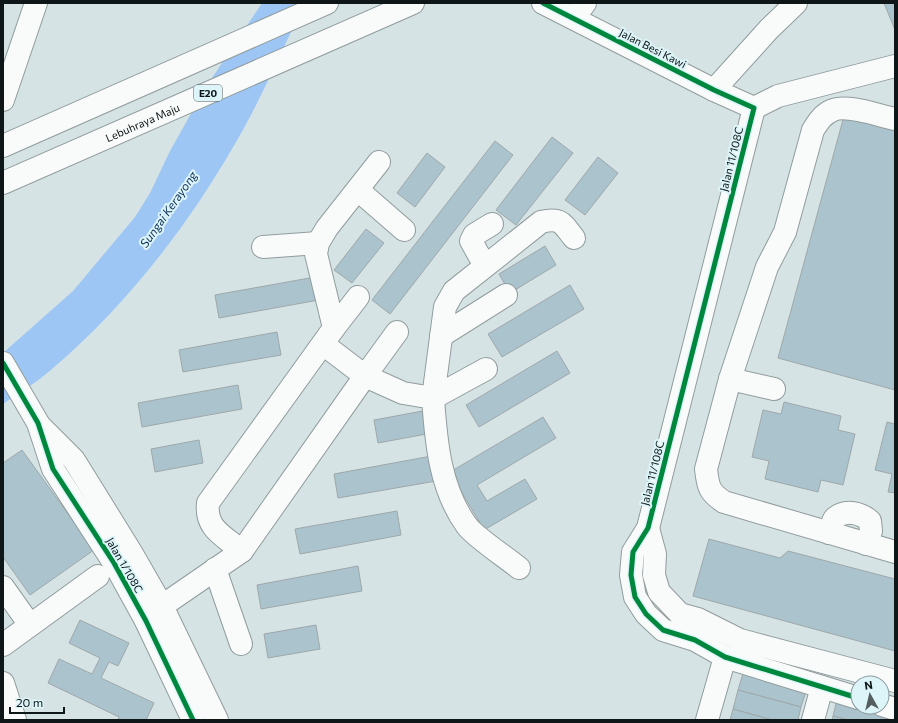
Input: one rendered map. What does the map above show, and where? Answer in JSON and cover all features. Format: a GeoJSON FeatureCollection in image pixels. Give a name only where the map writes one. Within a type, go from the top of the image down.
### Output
{"type":"FeatureCollection","features":[{"type":"Feature","properties":{"kind":"main road"},"geometry":{"type":"LineString","coordinates":[[3,100],[36,3]]}},
{"type":"Feature","properties":{"kind":"main road"},"geometry":{"type":"LineString","coordinates":[[3,146],[327,3]]}},
{"type":"Feature","properties":{"kind":"main road","name":"Lebuhraya Maju"},"geometry":{"type":"LineString","coordinates":[[3,183],[413,3]]}},
{"type":"Feature","properties":{"kind":"main road","name":"Jalan Besi Kawi"},"geometry":{"type":"LineString","coordinates":[[544,3],[580,11],[714,90],[754,108]]}},
{"type":"Feature","properties":{"kind":"main road"},"geometry":{"type":"LineString","coordinates":[[714,90],[769,29],[796,3]]}},
{"type":"Feature","properties":{"kind":"main road"},"geometry":{"type":"LineString","coordinates":[[754,108],[778,96],[895,66]]}},
{"type":"Feature","properties":{"kind":"main road","name":"Jalan 11/108C"},"geometry":{"type":"LineString","coordinates":[[754,108],[648,528],[632,552],[631,575],[636,597],[646,614],[663,630],[695,640],[725,657],[850,696]]}},
{"type":"Feature","properties":{"kind":"main road"},"geometry":{"type":"LineString","coordinates":[[895,119],[852,109],[834,110],[822,117],[813,130],[785,232],[767,267],[730,379],[706,469],[712,494],[724,502],[895,552]]}},
{"type":"Feature","properties":{"kind":"main road"},"geometry":{"type":"LineString","coordinates":[[379,162],[327,228],[318,243],[316,254],[328,336],[365,376],[403,393],[433,398],[486,369]]}},
{"type":"Feature","properties":{"kind":"main road"},"geometry":{"type":"LineString","coordinates":[[358,190],[404,230]]}},
{"type":"Feature","properties":{"kind":"main road"},"geometry":{"type":"LineString","coordinates":[[519,568],[468,527],[448,493],[436,437],[433,398],[441,336],[446,307],[454,290],[541,222],[552,219],[561,221],[574,238]]}},
{"type":"Feature","properties":{"kind":"main road"},"geometry":{"type":"LineString","coordinates":[[485,266],[471,241],[474,235],[492,224]]}},
{"type":"Feature","properties":{"kind":"main road"},"geometry":{"type":"LineString","coordinates":[[263,247],[318,243]]}},
{"type":"Feature","properties":{"kind":"main road"},"geometry":{"type":"LineString","coordinates":[[441,336],[506,295]]}},
{"type":"Feature","properties":{"kind":"main road"},"geometry":{"type":"LineString","coordinates":[[242,551],[210,523],[207,514],[208,503],[358,296]]}},
{"type":"Feature","properties":{"kind":"main road"},"geometry":{"type":"LineString","coordinates":[[146,622],[162,606],[242,551],[365,376],[398,332]]}},
{"type":"Feature","properties":{"kind":"main road"},"geometry":{"type":"LineString","coordinates":[[3,364],[35,420]]}},
{"type":"Feature","properties":{"kind":"main road"},"geometry":{"type":"LineString","coordinates":[[730,379],[774,389]]}},
{"type":"Feature","properties":{"kind":"main road","name":"Jalan 1/108C"},"geometry":{"type":"LineString","coordinates":[[35,420],[74,460],[131,552],[162,606],[217,720]]}},
{"type":"Feature","properties":{"kind":"main road","name":"Jalan 1/108C"},"geometry":{"type":"LineString","coordinates":[[35,420],[53,469],[114,563],[146,622],[193,720]]}},
{"type":"Feature","properties":{"kind":"main road","name":"Jalan 11/108C"},"geometry":{"type":"LineString","coordinates":[[648,528],[655,554],[654,576],[659,592],[680,614],[698,619],[740,640],[895,681]]}},
{"type":"Feature","properties":{"kind":"main road"},"geometry":{"type":"LineString","coordinates":[[216,569],[241,644]]}},
{"type":"Feature","properties":{"kind":"main road"},"geometry":{"type":"LineString","coordinates":[[3,645],[98,576]]}},
{"type":"Feature","properties":{"kind":"main road"},"geometry":{"type":"LineString","coordinates":[[3,587],[30,625]]}},
{"type":"Feature","properties":{"kind":"main road"},"geometry":{"type":"LineString","coordinates":[[707,720],[725,657]]}},
{"type":"Feature","properties":{"kind":"main road"},"geometry":{"type":"LineString","coordinates":[[3,683],[15,720]]}},
{"type":"Feature","properties":{"kind":"main road"},"geometry":{"type":"LineString","coordinates":[[813,720],[822,687]]}},
{"type":"Feature","properties":{"kind":"water","name":"Sungai Kerayong"},"geometry":{"type":"Polygon","coordinates":[[[262,3],[305,3],[255,108],[236,142],[197,204],[154,263],[105,319],[52,369],[3,404],[3,353],[73,291],[135,217],[150,193],[170,151],[206,87],[262,3]]]}},
{"type":"Feature","properties":{"kind":"building"},"geometry":{"type":"Polygon","coordinates":[[[884,3],[895,3],[895,30],[884,3]]]}},
{"type":"Feature","properties":{"kind":"building"},"geometry":{"type":"Polygon","coordinates":[[[844,116],[895,130],[895,390],[778,358],[844,116]]]}},
{"type":"Feature","properties":{"kind":"building"},"geometry":{"type":"Polygon","coordinates":[[[552,137],[573,153],[516,225],[496,210],[552,137]]]}},
{"type":"Feature","properties":{"kind":"building"},"geometry":{"type":"Polygon","coordinates":[[[495,141],[513,155],[390,314],[372,300],[495,141]]]}},
{"type":"Feature","properties":{"kind":"building"},"geometry":{"type":"Polygon","coordinates":[[[427,153],[445,167],[415,207],[397,193],[427,153]]]}},
{"type":"Feature","properties":{"kind":"building"},"geometry":{"type":"Polygon","coordinates":[[[598,157],[618,173],[585,215],[565,200],[598,157]]]}},
{"type":"Feature","properties":{"kind":"building"},"geometry":{"type":"Polygon","coordinates":[[[366,229],[384,243],[352,283],[334,270],[366,229]]]}},
{"type":"Feature","properties":{"kind":"building"},"geometry":{"type":"Polygon","coordinates":[[[545,246],[556,265],[510,293],[499,274],[545,246]]]}},
{"type":"Feature","properties":{"kind":"building"},"geometry":{"type":"Polygon","coordinates":[[[315,277],[319,300],[219,318],[215,295],[315,277]]]}},
{"type":"Feature","properties":{"kind":"building"},"geometry":{"type":"Polygon","coordinates":[[[570,285],[584,309],[502,357],[488,334],[570,285]]]}},
{"type":"Feature","properties":{"kind":"building"},"geometry":{"type":"Polygon","coordinates":[[[277,332],[281,355],[183,372],[179,350],[277,332]]]}},
{"type":"Feature","properties":{"kind":"building"},"geometry":{"type":"Polygon","coordinates":[[[557,351],[570,373],[479,427],[466,405],[557,351]]]}},
{"type":"Feature","properties":{"kind":"building"},"geometry":{"type":"Polygon","coordinates":[[[238,385],[242,409],[142,427],[138,403],[238,385]]]}},
{"type":"Feature","properties":{"kind":"building"},"geometry":{"type":"Polygon","coordinates":[[[784,402],[841,416],[838,430],[855,434],[843,485],[821,480],[818,492],[765,479],[769,461],[752,457],[763,410],[781,414],[784,402]]]}},
{"type":"Feature","properties":{"kind":"building"},"geometry":{"type":"Polygon","coordinates":[[[428,410],[432,433],[378,443],[374,420],[428,410]]]}},
{"type":"Feature","properties":{"kind":"building"},"geometry":{"type":"Polygon","coordinates":[[[543,417],[556,438],[477,485],[487,501],[525,479],[537,499],[484,530],[450,472],[543,417]]]}},
{"type":"Feature","properties":{"kind":"building"},"geometry":{"type":"Polygon","coordinates":[[[887,422],[895,424],[895,493],[888,492],[892,474],[875,470],[887,422]]]}},
{"type":"Feature","properties":{"kind":"building"},"geometry":{"type":"Polygon","coordinates":[[[199,440],[203,463],[155,472],[151,449],[199,440]]]}},
{"type":"Feature","properties":{"kind":"building"},"geometry":{"type":"Polygon","coordinates":[[[22,450],[94,550],[30,595],[3,557],[3,463],[22,450]]]}},
{"type":"Feature","properties":{"kind":"building"},"geometry":{"type":"Polygon","coordinates":[[[437,455],[442,480],[338,498],[334,474],[437,455]]]}},
{"type":"Feature","properties":{"kind":"building"},"geometry":{"type":"Polygon","coordinates":[[[397,511],[401,535],[300,554],[295,529],[397,511]]]}},
{"type":"Feature","properties":{"kind":"building"},"geometry":{"type":"Polygon","coordinates":[[[709,539],[780,558],[788,551],[895,579],[895,651],[693,596],[709,539]]]}},
{"type":"Feature","properties":{"kind":"building"},"geometry":{"type":"Polygon","coordinates":[[[358,566],[362,591],[261,609],[257,585],[358,566]]]}},
{"type":"Feature","properties":{"kind":"building"},"geometry":{"type":"Polygon","coordinates":[[[80,620],[129,643],[118,666],[109,662],[101,678],[154,703],[146,720],[118,720],[119,717],[48,683],[59,659],[92,674],[100,658],[69,643],[80,620]]]}},
{"type":"Feature","properties":{"kind":"building"},"geometry":{"type":"Polygon","coordinates":[[[316,625],[320,649],[268,658],[264,634],[316,625]]]}},
{"type":"Feature","properties":{"kind":"building"},"geometry":{"type":"Polygon","coordinates":[[[744,670],[807,688],[801,707],[738,690],[744,670]]]}},
{"type":"Feature","properties":{"kind":"building"},"geometry":{"type":"Polygon","coordinates":[[[738,690],[801,707],[798,720],[772,720],[733,709],[738,690]]]}},
{"type":"Feature","properties":{"kind":"building"},"geometry":{"type":"Polygon","coordinates":[[[838,696],[850,703],[850,715],[890,715],[890,711],[895,712],[895,720],[848,720],[833,716],[838,696]]]}},
{"type":"Feature","properties":{"kind":"building"},"geometry":{"type":"Polygon","coordinates":[[[733,709],[772,720],[730,720],[733,709]]]}},
{"type":"Feature","properties":{"kind":"building"},"geometry":{"type":"Polygon","coordinates":[[[833,716],[848,720],[832,720],[833,716]]]}},
{"type":"Feature","properties":{"kind":"cycle path"},"geometry":{"type":"LineString","coordinates":[[543,3],[714,90],[754,108],[648,528],[633,552],[631,575],[635,597],[646,614],[663,630],[695,640],[725,657],[850,696]]}},
{"type":"Feature","properties":{"kind":"cycle path"},"geometry":{"type":"LineString","coordinates":[[3,363],[38,423],[53,469],[114,563],[146,621],[193,720]]}}]}
